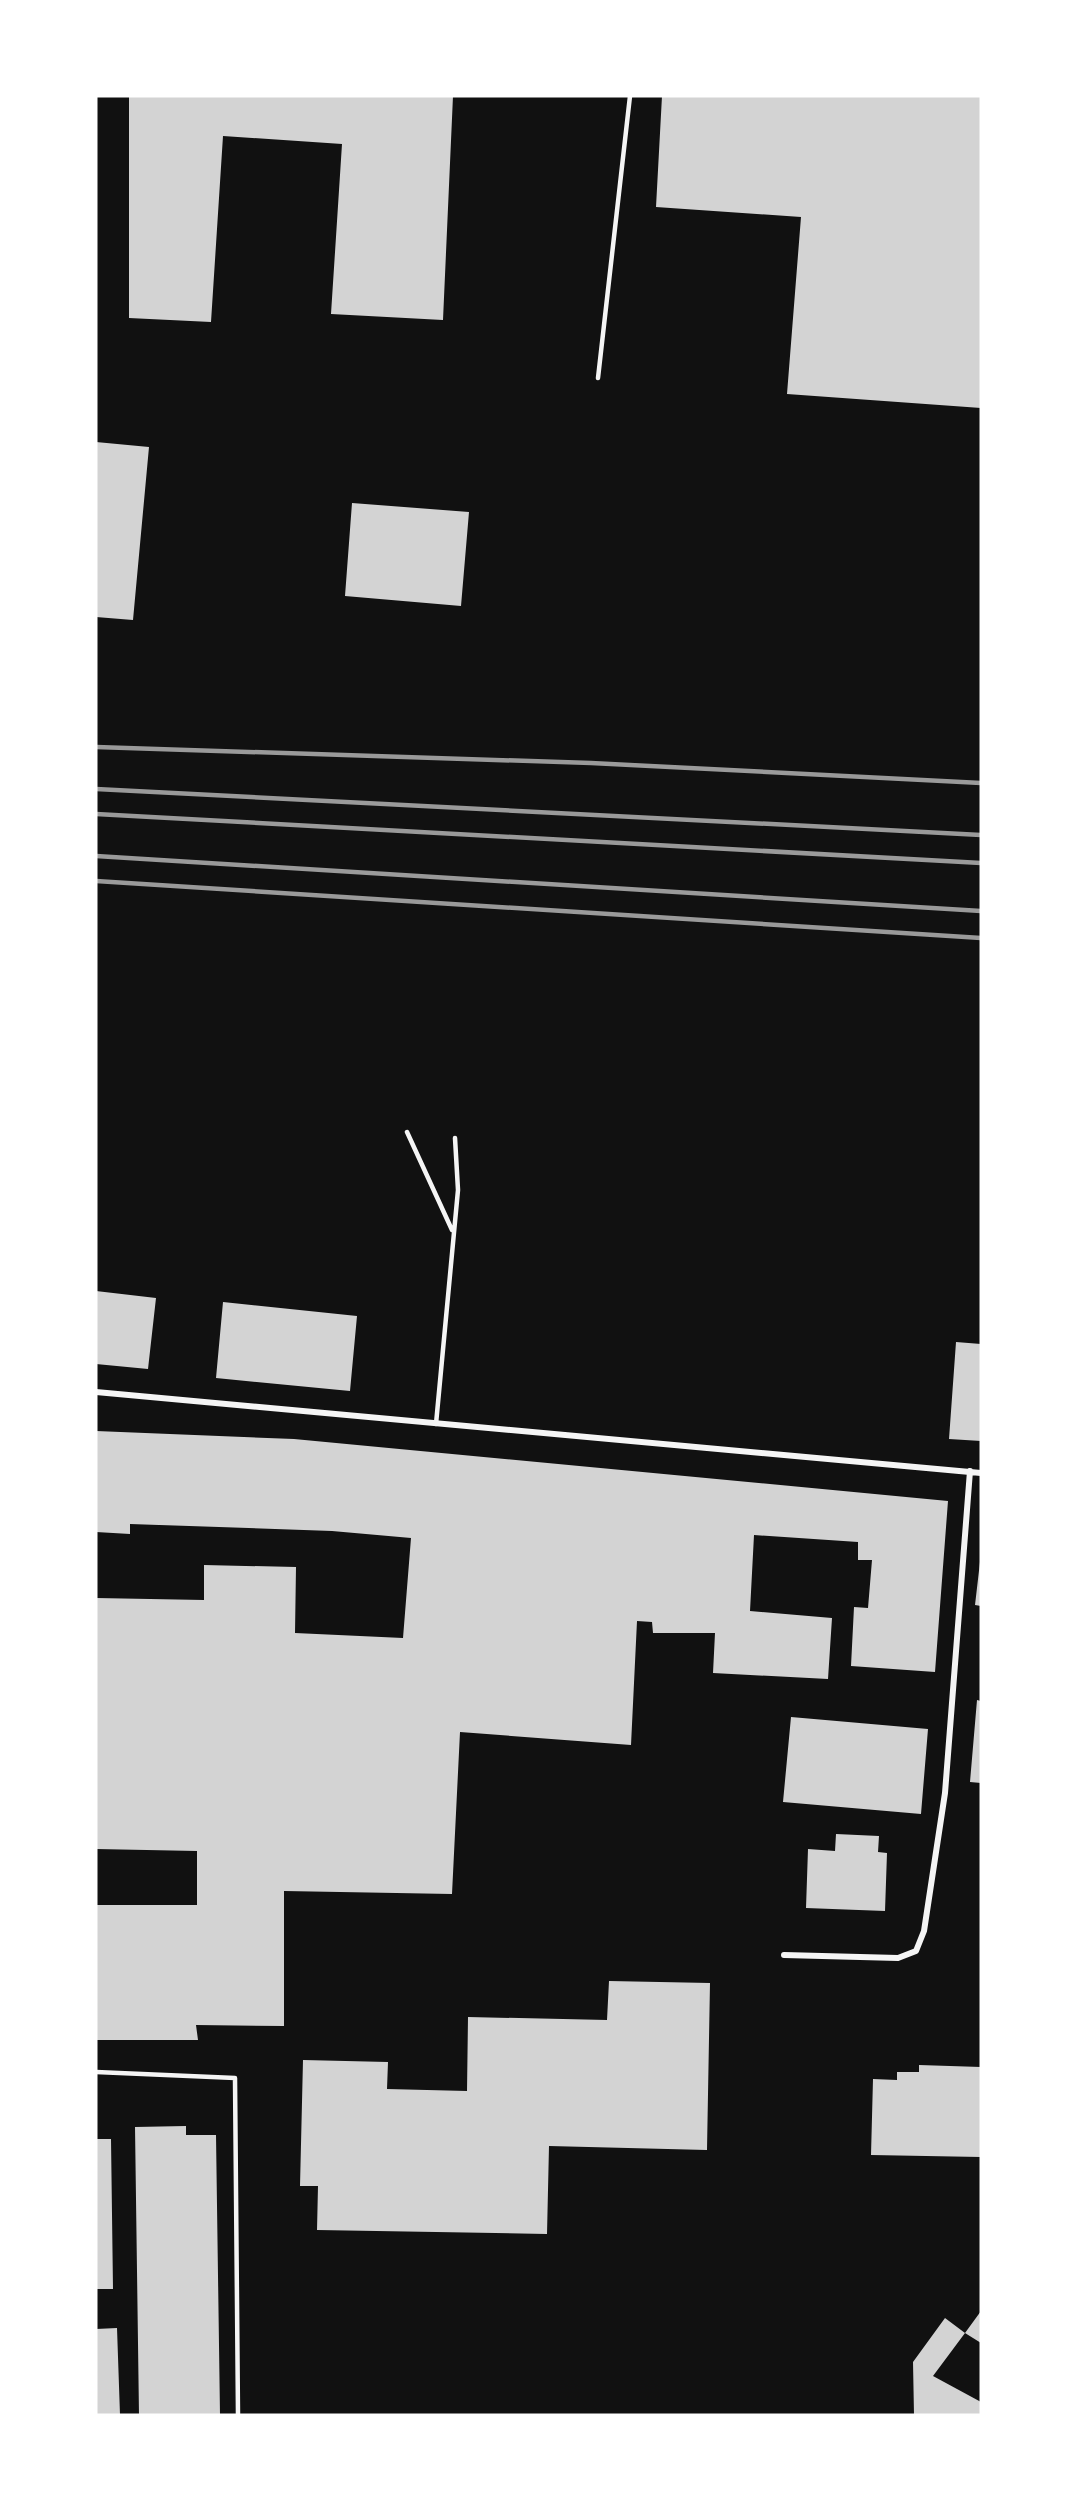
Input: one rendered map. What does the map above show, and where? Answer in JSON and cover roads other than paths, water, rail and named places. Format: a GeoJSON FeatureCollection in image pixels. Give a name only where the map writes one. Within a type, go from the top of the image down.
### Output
{"type":"FeatureCollection","features":[{"type":"Feature","properties":{"kind":"street"},"geometry":{"type":"LineString","coordinates":[[96,1392],[981,1473]]}},
{"type":"Feature","properties":{"kind":"street"},"geometry":{"type":"LineString","coordinates":[[784,1955],[898,1958],[916,1951],[924,1930],[945,1793],[970,1472]]}},
{"type":"Feature","properties":{"kind":"lane"},"geometry":{"type":"LineString","coordinates":[[598,378],[630,96]]}},
{"type":"Feature","properties":{"kind":"lane"},"geometry":{"type":"LineString","coordinates":[[407,1132],[454,1233]]}},
{"type":"Feature","properties":{"kind":"lane"},"geometry":{"type":"LineString","coordinates":[[436,1424],[458,1190],[455,1138]]}},
{"type":"Feature","properties":{"kind":"lane"},"geometry":{"type":"LineString","coordinates":[[96,2072],[235,2078],[238,2415]]}},
{"type":"Feature","properties":{"kind":"railway"},"geometry":{"type":"LineString","coordinates":[[96,747],[591,763],[981,783]]}},
{"type":"Feature","properties":{"kind":"railway"},"geometry":{"type":"LineString","coordinates":[[96,789],[981,835]]}},
{"type":"Feature","properties":{"kind":"railway"},"geometry":{"type":"LineString","coordinates":[[96,814],[981,863]]}},
{"type":"Feature","properties":{"kind":"railway"},"geometry":{"type":"LineString","coordinates":[[96,856],[981,911]]}},
{"type":"Feature","properties":{"kind":"railway"},"geometry":{"type":"LineString","coordinates":[[96,881],[981,938]]}}]}
